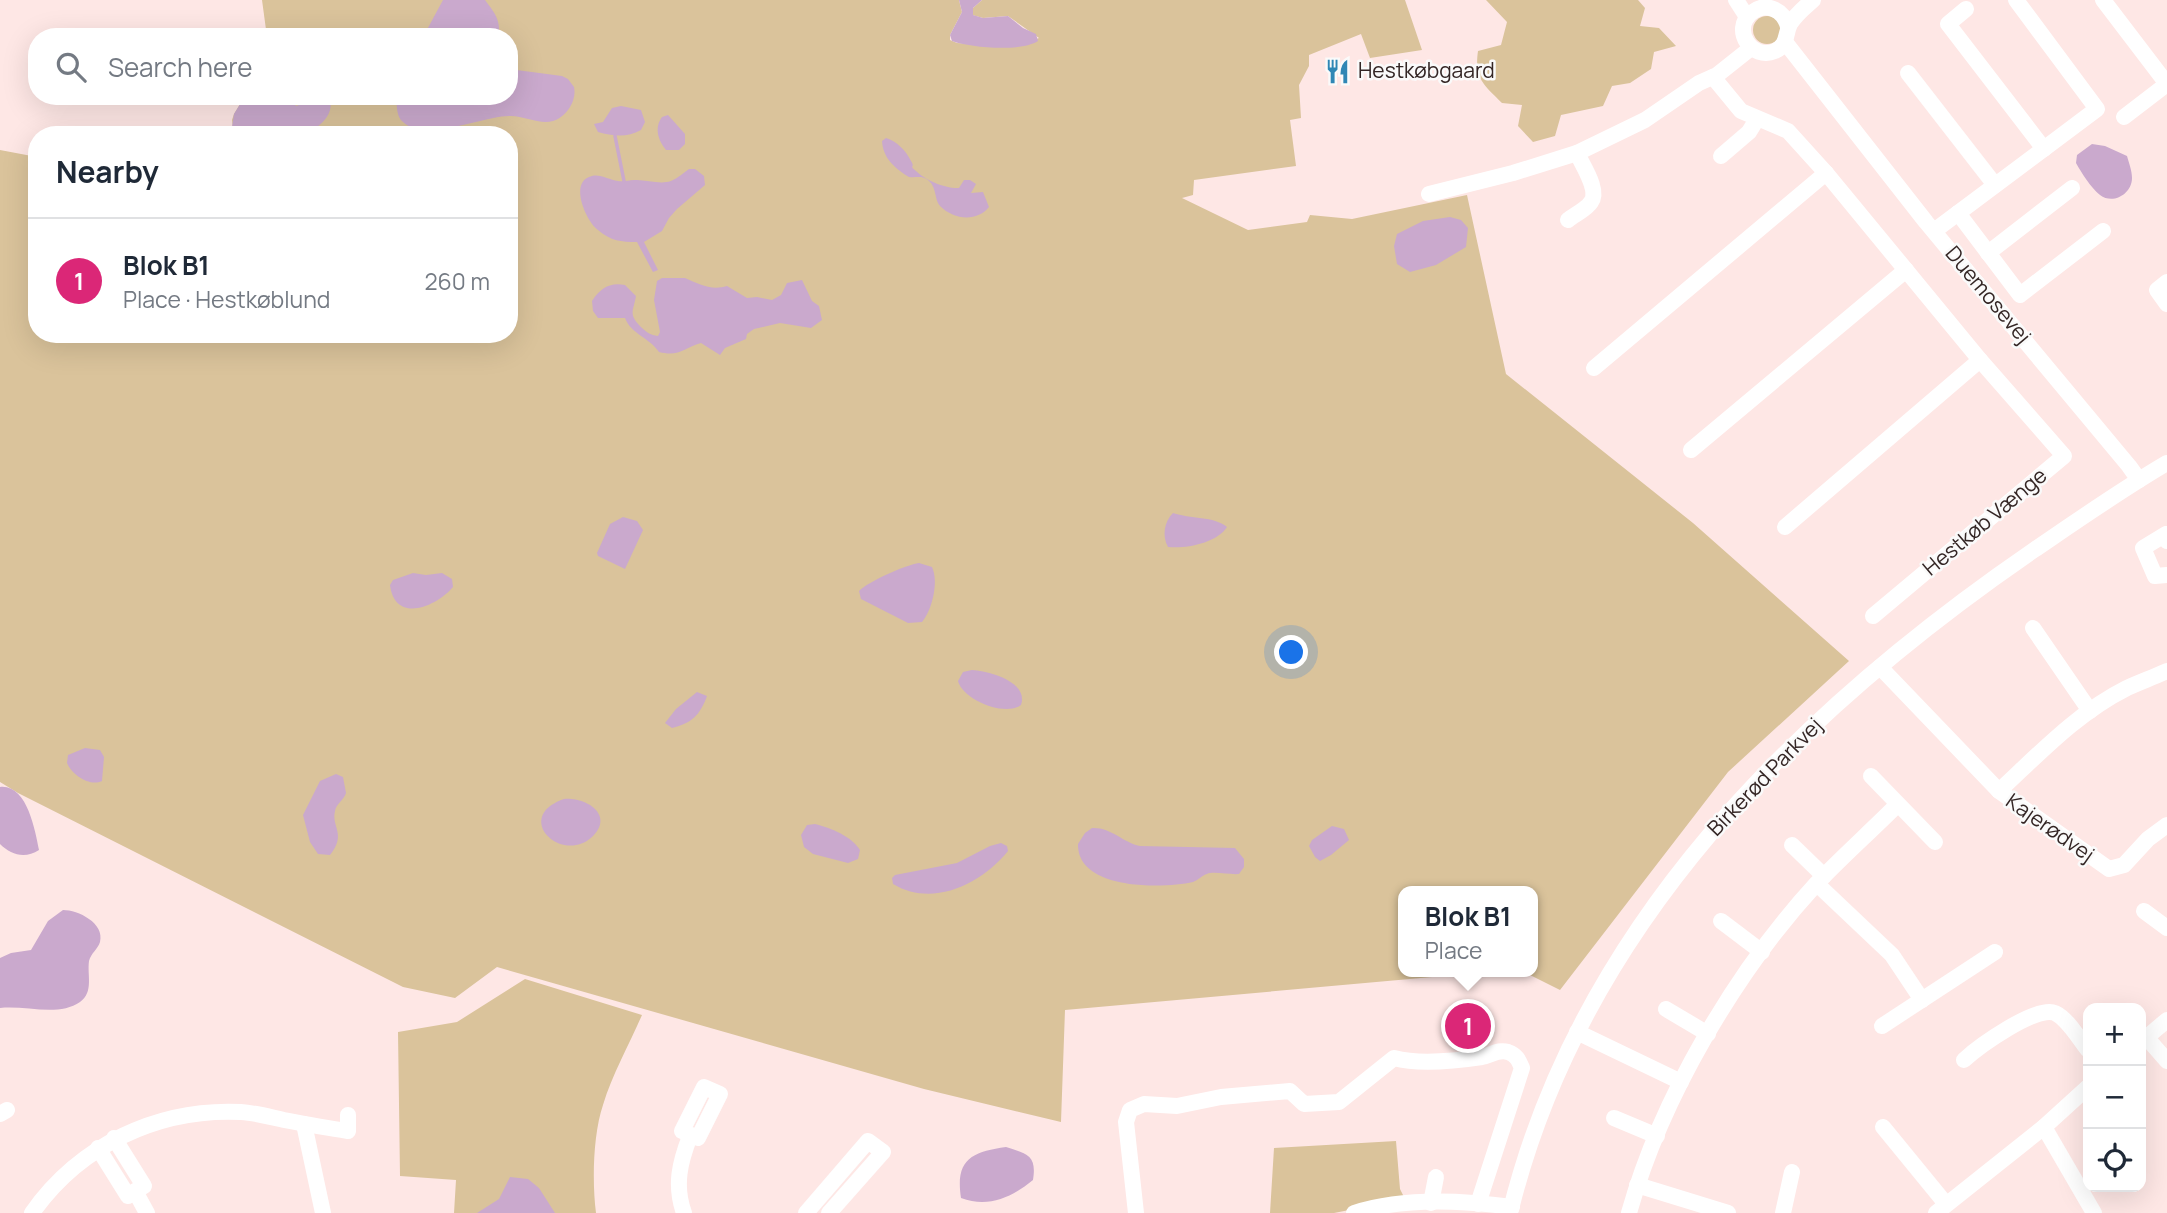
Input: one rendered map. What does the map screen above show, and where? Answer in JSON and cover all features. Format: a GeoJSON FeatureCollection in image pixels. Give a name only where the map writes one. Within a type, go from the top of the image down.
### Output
{"type":"FeatureCollection","features":[{"type":"Feature","properties":{"kind":"street"},"geometry":{"type":"LineString","coordinates":[[1736,0],[1751,9],[1772,8],[1782,33]]}},
{"type":"Feature","properties":{"kind":"street"},"geometry":{"type":"LineString","coordinates":[[1782,33],[1800,0]]}},
{"type":"Feature","properties":{"kind":"street"},"geometry":{"type":"LineString","coordinates":[[1751,9],[1743,29],[1749,45],[1765,53],[1813,0]]}},
{"type":"Feature","properties":{"kind":"street"},"geometry":{"type":"LineString","coordinates":[[1934,231],[2097,109],[2016,0]]}},
{"type":"Feature","properties":{"kind":"street"},"geometry":{"type":"LineString","coordinates":[[2103,0],[2167,84],[2124,117]]}},
{"type":"Feature","properties":{"kind":"street"},"geometry":{"type":"LineString","coordinates":[[1966,9],[1948,24],[2043,149]]}},
{"type":"Feature","properties":{"kind":"street","name":"Duemosevej"},"geometry":{"type":"LineString","coordinates":[[1782,33],[1828,104],[1834,107],[2139,480]]}},
{"type":"Feature","properties":{"kind":"street"},"geometry":{"type":"LineString","coordinates":[[1429,194],[1535,167],[1577,153],[1645,120],[1706,80],[1749,45]]}},
{"type":"Feature","properties":{"kind":"street"},"geometry":{"type":"LineString","coordinates":[[1908,73],[1995,185]]}},
{"type":"Feature","properties":{"kind":"street","name":"Hestkøb Vænge"},"geometry":{"type":"LineString","coordinates":[[1706,80],[1741,111],[1788,131],[2064,456],[1873,616]]}},
{"type":"Feature","properties":{"kind":"street"},"geometry":{"type":"LineString","coordinates":[[1721,156],[1749,132],[1757,119]]}},
{"type":"Feature","properties":{"kind":"street"},"geometry":{"type":"LineString","coordinates":[[1567,220],[1591,203],[1593,195],[1593,188],[1577,153]]}},
{"type":"Feature","properties":{"kind":"street"},"geometry":{"type":"LineString","coordinates":[[1594,368],[1826,173]]}},
{"type":"Feature","properties":{"kind":"street"},"geometry":{"type":"LineString","coordinates":[[1988,253],[2072,188]]}},
{"type":"Feature","properties":{"kind":"street"},"geometry":{"type":"LineString","coordinates":[[1958,213],[2020,295],[2103,231]]}},
{"type":"Feature","properties":{"kind":"street"},"geometry":{"type":"LineString","coordinates":[[1691,450],[1906,270]]}},
{"type":"Feature","properties":{"kind":"street"},"geometry":{"type":"LineString","coordinates":[[2167,282],[2157,290],[2167,304]]}},
{"type":"Feature","properties":{"kind":"street"},"geometry":{"type":"LineString","coordinates":[[1785,527],[1980,360]]}},
{"type":"Feature","properties":{"kind":"street","name":"Birkerød Parkvej"},"geometry":{"type":"LineString","coordinates":[[1511,1210],[1533,1139],[1577,1032],[1625,947],[1689,858],[1728,811],[1784,754],[1880,667],[1975,591],[2167,463]]}},
{"type":"Feature","properties":{"kind":"street"},"geometry":{"type":"LineString","coordinates":[[2167,541],[2166,534],[2143,548],[2155,576],[2167,575]]}},
{"type":"Feature","properties":{"kind":"street"},"geometry":{"type":"LineString","coordinates":[[2033,628],[2090,711]]}},
{"type":"Feature","properties":{"kind":"street","name":"Kajerødvej"},"geometry":{"type":"LineString","coordinates":[[1880,667],[1999,791],[2109,869],[2124,864],[2148,839],[2167,825]]}},
{"type":"Feature","properties":{"kind":"street","name":"Kajerødvej"},"geometry":{"type":"LineString","coordinates":[[1999,791],[2068,727],[2090,711],[2126,688],[2165,677]]}},
{"type":"Feature","properties":{"kind":"street"},"geometry":{"type":"LineString","coordinates":[[1871,776],[1935,842]]}},
{"type":"Feature","properties":{"kind":"street"},"geometry":{"type":"LineString","coordinates":[[1629,1213],[1637,1185],[1681,1082],[1734,991],[1820,880],[1897,805]]}},
{"type":"Feature","properties":{"kind":"street"},"geometry":{"type":"LineString","coordinates":[[1792,845],[1820,880],[1892,955],[1922,1000]]}},
{"type":"Feature","properties":{"kind":"street"},"geometry":{"type":"LineString","coordinates":[[2144,912],[2167,928]]}},
{"type":"Feature","properties":{"kind":"street"},"geometry":{"type":"LineString","coordinates":[[1721,921],[1762,952]]}},
{"type":"Feature","properties":{"kind":"street"},"geometry":{"type":"LineString","coordinates":[[1882,1026],[1995,952]]}},
{"type":"Feature","properties":{"kind":"street"},"geometry":{"type":"LineString","coordinates":[[1666,1009],[1708,1034]]}},
{"type":"Feature","properties":{"kind":"street"},"geometry":{"type":"LineString","coordinates":[[1964,1060],[1980,1045],[2011,1026],[2045,1012],[2053,1012],[2060,1017],[2083,1044]]}},
{"type":"Feature","properties":{"kind":"street"},"geometry":{"type":"LineString","coordinates":[[2146,1038],[2167,1020]]}},
{"type":"Feature","properties":{"kind":"street"},"geometry":{"type":"LineString","coordinates":[[1577,1032],[1681,1082]]}},
{"type":"Feature","properties":{"kind":"street"},"geometry":{"type":"LineString","coordinates":[[2146,1043],[2167,1061]]}},
{"type":"Feature","properties":{"kind":"street"},"geometry":{"type":"LineString","coordinates":[[1136,1213],[1126,1122],[1130,1110],[1144,1104],[1177,1107],[1221,1097],[1290,1091],[1304,1104],[1339,1102],[1394,1058],[1410,1063],[1485,1056],[1497,1051],[1508,1052],[1517,1057],[1522,1068],[1478,1204]]}},
{"type":"Feature","properties":{"kind":"street"},"geometry":{"type":"LineString","coordinates":[[1883,1127],[1941,1208],[2044,1127],[2083,1092]]}},
{"type":"Feature","properties":{"kind":"street"},"geometry":{"type":"LineString","coordinates":[[32,1213],[46,1193],[68,1171],[98,1148],[114,1138],[175,1117],[205,1112],[244,1112],[348,1131],[348,1115]]}},
{"type":"Feature","properties":{"kind":"street"},"geometry":{"type":"LineString","coordinates":[[1614,1118],[1657,1136]]}},
{"type":"Feature","properties":{"kind":"street"},"geometry":{"type":"LineString","coordinates":[[304,1124],[323,1213]]}},
{"type":"Feature","properties":{"kind":"street"},"geometry":{"type":"LineString","coordinates":[[2044,1127],[2094,1213]]}},
{"type":"Feature","properties":{"kind":"street"},"geometry":{"type":"LineString","coordinates":[[684,1213],[678,1188],[680,1164],[690,1136]]}},
{"type":"Feature","properties":{"kind":"street"},"geometry":{"type":"LineString","coordinates":[[98,1148],[128,1196],[144,1186],[114,1138]]}},
{"type":"Feature","properties":{"kind":"street"},"geometry":{"type":"LineString","coordinates":[[806,1213],[868,1141],[877,1146],[883,1152],[830,1213]]}},
{"type":"Feature","properties":{"kind":"street"},"geometry":{"type":"LineString","coordinates":[[1783,1213],[1792,1172]]}},
{"type":"Feature","properties":{"kind":"street"},"geometry":{"type":"LineString","coordinates":[[1431,1203],[1436,1177]]}},
{"type":"Feature","properties":{"kind":"street"},"geometry":{"type":"LineString","coordinates":[[1637,1185],[1728,1213]]}},
{"type":"Feature","properties":{"kind":"street"},"geometry":{"type":"LineString","coordinates":[[135,1191],[147,1213]]}},
{"type":"Feature","properties":{"kind":"street"},"geometry":{"type":"LineString","coordinates":[[1354,1213],[1396,1203],[1478,1204],[1511,1210]]}},
{"type":"Feature","properties":{"kind":"shaded area"},"geometry":{"type":"Polygon","coordinates":[[[262,0],[959,0],[962,12],[950,40],[957,43],[1016,47],[1039,38],[1008,16],[983,18],[972,15],[973,8],[982,0],[1405,0],[1422,50],[1370,58],[1361,34],[1309,55],[1309,66],[1299,85],[1301,118],[1290,120],[1296,166],[1194,180],[1193,195],[1182,198],[1248,230],[1307,222],[1310,215],[1352,219],[1467,195],[1506,374],[1693,523],[1849,661],[1728,772],[1560,990],[1534,977],[1538,977],[1538,886],[1398,886],[1398,977],[1432,977],[1065,1010],[1061,1122],[924,1089],[497,967],[455,998],[403,987],[0,782],[0,150],[28,155],[28,343],[518,343],[518,126],[233,126],[232,120],[240,105],[518,105],[518,28],[266,28],[262,0]]]}},
{"type":"Feature","properties":{"kind":"shaded area"},"geometry":{"type":"Polygon","coordinates":[[[443,0],[485,0],[498,21],[499,28],[428,28],[443,0]]]}},
{"type":"Feature","properties":{"kind":"shaded area"},"geometry":{"type":"Polygon","coordinates":[[[959,0],[982,0],[973,8],[973,15],[983,18],[1008,16],[1036,34],[1038,41],[1020,47],[996,48],[952,41],[950,35],[962,12],[959,0]]]}},
{"type":"Feature","properties":{"kind":"shaded area"},"geometry":{"type":"Polygon","coordinates":[[[1486,0],[1638,0],[1645,8],[1640,26],[1659,28],[1676,46],[1654,52],[1651,69],[1630,83],[1612,86],[1603,106],[1561,115],[1555,136],[1533,142],[1518,126],[1522,105],[1502,103],[1485,86],[1479,75],[1478,51],[1501,45],[1507,22],[1486,0]]]}},
{"type":"Feature","properties":{"kind":"shaded area"},"geometry":{"type":"Polygon","coordinates":[[[1767,16],[1777,20],[1781,30],[1777,40],[1767,44],[1757,40],[1753,30],[1757,20],[1767,16]]]}},
{"type":"Feature","properties":{"kind":"shaded area"},"geometry":{"type":"Polygon","coordinates":[[[518,70],[562,76],[568,79],[575,92],[570,107],[563,116],[553,121],[542,122],[509,116],[458,126],[410,126],[399,117],[397,105],[518,105],[518,70]]]}},
{"type":"Feature","properties":{"kind":"shaded area"},"geometry":{"type":"Polygon","coordinates":[[[240,105],[331,105],[328,114],[318,126],[232,126],[234,114],[240,105]]]}},
{"type":"Feature","properties":{"kind":"shaded area"},"geometry":{"type":"Polygon","coordinates":[[[621,106],[641,110],[645,122],[641,130],[620,136],[598,132],[594,124],[603,122],[612,108],[621,106]]]}},
{"type":"Feature","properties":{"kind":"shaded area"},"geometry":{"type":"Polygon","coordinates":[[[668,115],[685,134],[685,144],[679,150],[666,150],[659,138],[660,121],[668,115]]]}},
{"type":"Feature","properties":{"kind":"shaded area"},"geometry":{"type":"Polygon","coordinates":[[[886,138],[901,147],[913,168],[930,181],[954,188],[959,188],[964,180],[976,184],[971,193],[983,192],[989,207],[972,217],[958,216],[946,211],[938,203],[929,181],[922,177],[909,177],[891,163],[883,147],[882,141],[886,138]]]}},
{"type":"Feature","properties":{"kind":"shaded area"},"geometry":{"type":"Polygon","coordinates":[[[2092,144],[2105,146],[2127,156],[2132,178],[2129,189],[2121,196],[2110,199],[2100,195],[2076,163],[2077,155],[2092,144]]]}},
{"type":"Feature","properties":{"kind":"shaded area"},"geometry":{"type":"Polygon","coordinates":[[[689,169],[695,169],[704,176],[705,185],[677,209],[662,231],[644,242],[658,270],[653,272],[637,242],[607,237],[593,225],[584,210],[581,185],[585,179],[592,176],[620,181],[666,182],[689,169]]]}},
{"type":"Feature","properties":{"kind":"shaded area"},"geometry":{"type":"Polygon","coordinates":[[[1450,217],[1461,220],[1468,228],[1466,247],[1436,265],[1410,272],[1397,264],[1394,246],[1397,234],[1423,221],[1450,217]]]}},
{"type":"Feature","properties":{"kind":"shaded area"},"geometry":{"type":"Polygon","coordinates":[[[662,278],[685,278],[710,287],[727,286],[747,298],[772,300],[781,295],[787,283],[802,280],[812,301],[819,306],[822,320],[811,328],[780,323],[754,329],[747,334],[746,339],[725,348],[720,355],[701,343],[677,353],[666,353],[659,352],[632,328],[625,318],[598,318],[593,311],[592,301],[598,293],[610,286],[625,285],[636,296],[633,313],[635,319],[642,328],[658,336],[660,332],[654,300],[657,281],[662,278]]]}},
{"type":"Feature","properties":{"kind":"shaded area"},"geometry":{"type":"Polygon","coordinates":[[[1173,513],[1209,519],[1227,527],[1209,541],[1183,547],[1168,547],[1165,529],[1173,513]]]}},
{"type":"Feature","properties":{"kind":"shaded area"},"geometry":{"type":"Polygon","coordinates":[[[623,517],[637,521],[643,530],[625,569],[598,556],[597,553],[610,524],[623,517]]]}},
{"type":"Feature","properties":{"kind":"shaded area"},"geometry":{"type":"Polygon","coordinates":[[[919,563],[932,567],[935,580],[931,603],[922,622],[908,623],[861,599],[859,591],[871,583],[919,563]]]}},
{"type":"Feature","properties":{"kind":"shaded area"},"geometry":{"type":"Polygon","coordinates":[[[413,573],[442,573],[452,579],[453,587],[437,601],[417,608],[408,608],[400,605],[393,597],[390,585],[393,580],[413,573]]]}},
{"type":"Feature","properties":{"kind":"shaded area"},"geometry":{"type":"Polygon","coordinates":[[[972,670],[997,675],[1013,684],[1022,697],[1021,705],[1014,708],[995,708],[976,700],[961,688],[958,681],[963,672],[972,670]]]}},
{"type":"Feature","properties":{"kind":"shaded area"},"geometry":{"type":"Polygon","coordinates":[[[697,692],[707,696],[694,717],[685,724],[672,728],[665,723],[676,709],[697,692]]]}},
{"type":"Feature","properties":{"kind":"shaded area"},"geometry":{"type":"Polygon","coordinates":[[[85,748],[100,750],[104,757],[102,781],[82,779],[67,763],[68,755],[85,748]]]}},
{"type":"Feature","properties":{"kind":"shaded area"},"geometry":{"type":"Polygon","coordinates":[[[336,774],[343,777],[346,793],[335,811],[337,842],[330,855],[318,854],[310,842],[303,815],[320,781],[336,774]]]}},
{"type":"Feature","properties":{"kind":"shaded area"},"geometry":{"type":"Polygon","coordinates":[[[0,787],[9,788],[23,800],[32,820],[39,850],[18,854],[0,844],[0,787]]]}},
{"type":"Feature","properties":{"kind":"shaded area"},"geometry":{"type":"Polygon","coordinates":[[[564,799],[589,804],[599,815],[598,829],[592,837],[580,844],[556,842],[547,835],[542,826],[542,816],[549,807],[564,799]]]}},
{"type":"Feature","properties":{"kind":"shaded area"},"geometry":{"type":"Polygon","coordinates":[[[815,824],[834,830],[851,841],[860,850],[858,859],[848,863],[813,854],[804,847],[801,835],[807,825],[815,824]]]}},
{"type":"Feature","properties":{"kind":"shaded area"},"geometry":{"type":"Polygon","coordinates":[[[1332,826],[1344,829],[1349,840],[1320,861],[1309,846],[1312,840],[1332,826]]]}},
{"type":"Feature","properties":{"kind":"shaded area"},"geometry":{"type":"Polygon","coordinates":[[[1092,828],[1111,832],[1140,846],[1235,848],[1244,859],[1244,867],[1239,874],[1210,873],[1193,882],[1179,884],[1124,883],[1091,870],[1081,859],[1078,844],[1092,828]]]}},
{"type":"Feature","properties":{"kind":"shaded area"},"geometry":{"type":"Polygon","coordinates":[[[1001,843],[1007,846],[1008,851],[997,863],[955,889],[924,894],[893,884],[892,878],[895,875],[957,863],[1001,843]]]}},
{"type":"Feature","properties":{"kind":"shaded area"},"geometry":{"type":"Polygon","coordinates":[[[63,910],[76,912],[89,919],[100,935],[100,942],[89,961],[88,988],[84,998],[62,1009],[0,1008],[0,958],[31,950],[48,921],[63,910]]]}},
{"type":"Feature","properties":{"kind":"shaded area"},"geometry":{"type":"Polygon","coordinates":[[[525,979],[642,1015],[611,1082],[600,1117],[594,1159],[596,1213],[454,1213],[456,1180],[400,1176],[398,1032],[457,1022],[525,979]]]}},
{"type":"Feature","properties":{"kind":"shaded area"},"geometry":{"type":"Polygon","coordinates":[[[1396,1141],[1400,1189],[1405,1199],[1334,1213],[1270,1213],[1274,1148],[1396,1141]]]}},
{"type":"Feature","properties":{"kind":"shaded area"},"geometry":{"type":"Polygon","coordinates":[[[1006,1147],[1032,1160],[1033,1180],[999,1200],[981,1202],[961,1198],[961,1174],[968,1160],[975,1155],[1006,1147]]]}},
{"type":"Feature","properties":{"kind":"shaded area"},"geometry":{"type":"Polygon","coordinates":[[[510,1177],[528,1179],[539,1188],[555,1213],[477,1213],[499,1199],[510,1177]]]}},
{"type":"Feature","properties":{"kind":"waterway"},"geometry":{"type":"LineString","coordinates":[[615,136],[624,181]]}},
{"type":"Feature","properties":{"kind":"place","name":"Hestkøbgaard"},"geometry":{"type":"Point","coordinates":[1338,71]}},
{"type":"Feature","properties":{"kind":"place","name":"Blok B1"},"geometry":{"type":"Point","coordinates":[1468,1026]}}]}
